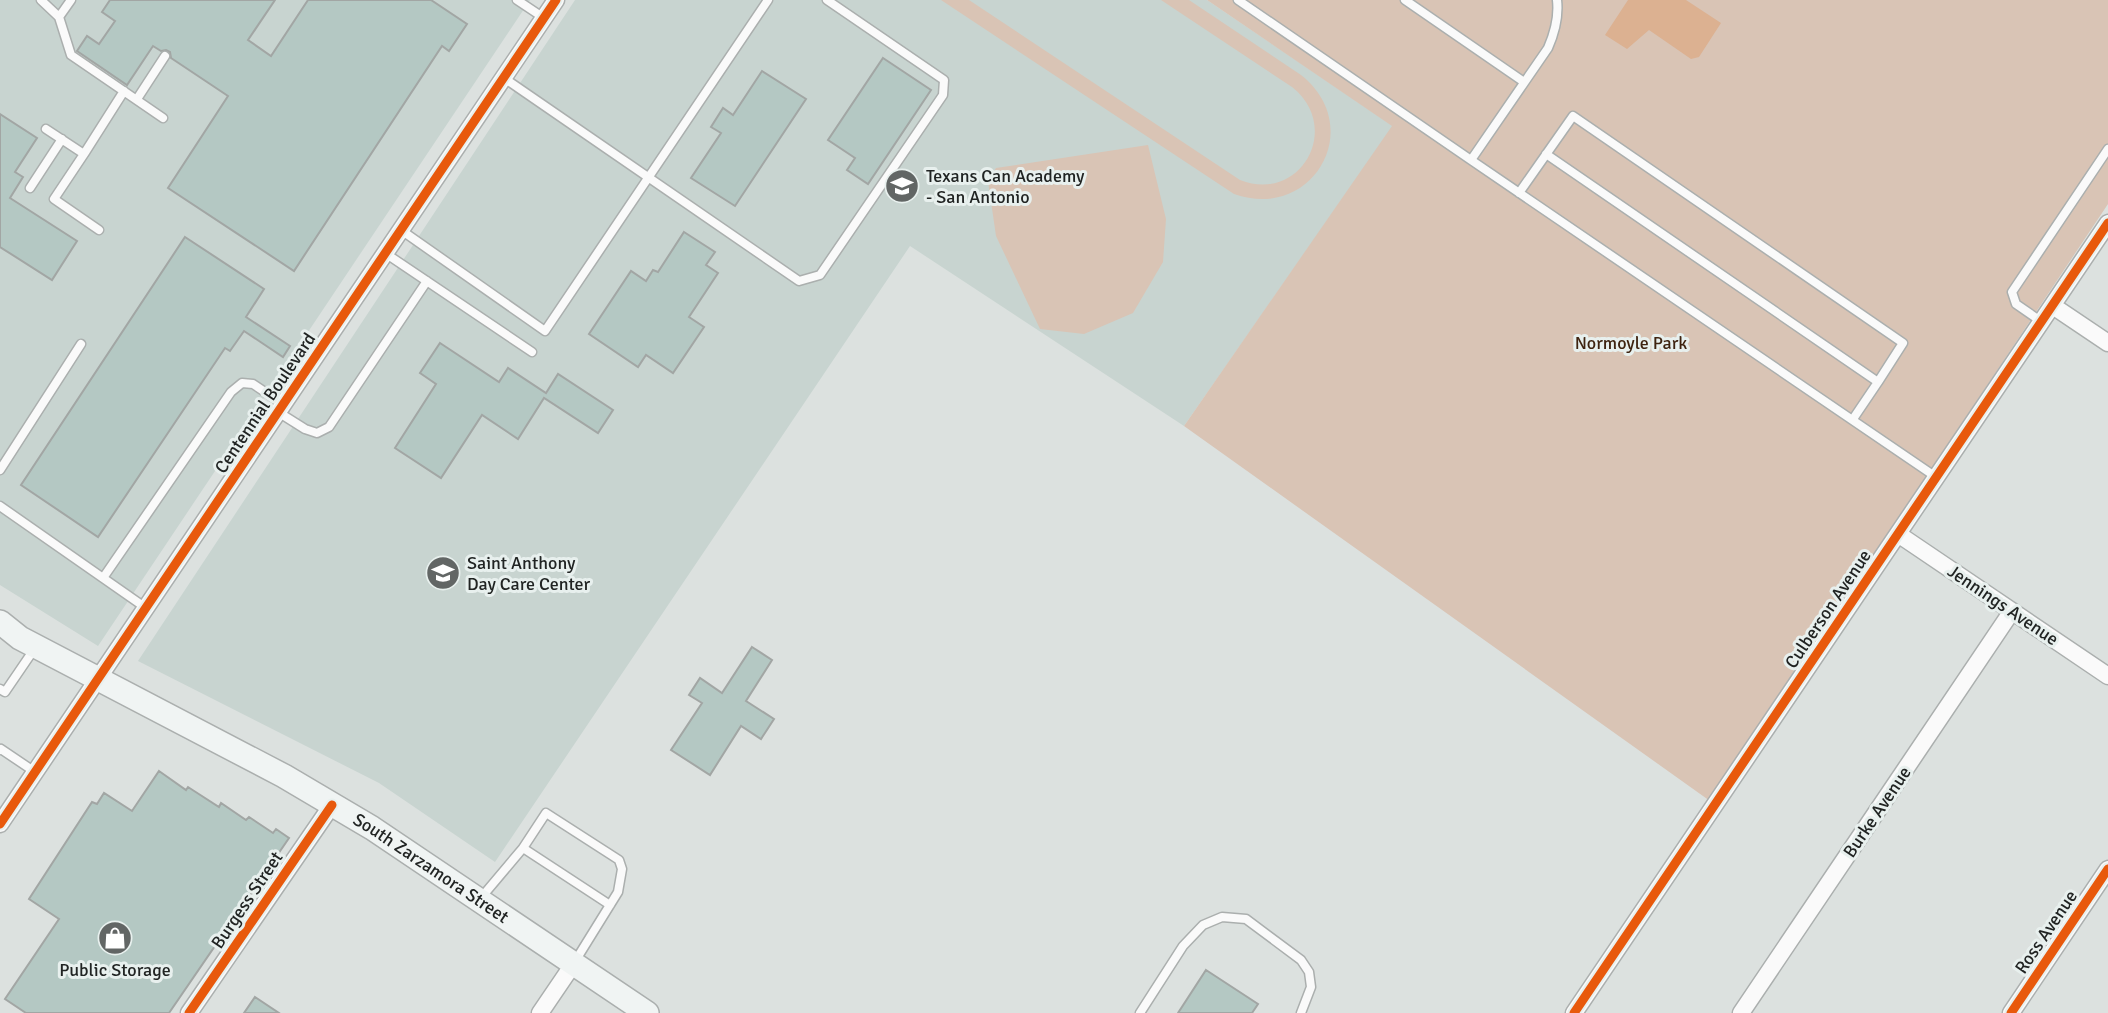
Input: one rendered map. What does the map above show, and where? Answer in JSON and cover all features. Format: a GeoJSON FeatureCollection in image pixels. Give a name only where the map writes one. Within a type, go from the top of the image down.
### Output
{"type":"FeatureCollection","features":[{"type":"Feature","properties":{"kind":"main road","name":"South Zarzamora Street"},"geometry":{"type":"LineString","coordinates":[[0,622],[19,640],[284,776],[407,849],[647,1013]]}},
{"type":"Feature","properties":{"kind":"street","name":"Centennial Boulevard"},"geometry":{"type":"LineString","coordinates":[[0,824],[556,0]]}},
{"type":"Feature","properties":{"kind":"street","name":"Culberson Avenue"},"geometry":{"type":"LineString","coordinates":[[1574,1013],[2108,223]]}},
{"type":"Feature","properties":{"kind":"street"},"geometry":{"type":"LineString","coordinates":[[2053,306],[2108,343]]}},
{"type":"Feature","properties":{"kind":"street","name":"Jennings Avenue"},"geometry":{"type":"LineString","coordinates":[[1898,534],[2108,676]]}},
{"type":"Feature","properties":{"kind":"street","name":"Burke Avenue"},"geometry":{"type":"LineString","coordinates":[[1741,1013],[2012,611]]}},
{"type":"Feature","properties":{"kind":"street","name":"Burgess Street"},"geometry":{"type":"LineString","coordinates":[[189,1013],[332,805]]}},
{"type":"Feature","properties":{"kind":"street","name":"Ross Avenue"},"geometry":{"type":"LineString","coordinates":[[2011,1013],[2108,869]]}},
{"type":"Feature","properties":{"kind":"street"},"geometry":{"type":"LineString","coordinates":[[540,1013],[574,963]]}},
{"type":"Feature","properties":{"kind":"lane"},"geometry":{"type":"LineString","coordinates":[[41,0],[60,17],[71,55],[163,118]]}},
{"type":"Feature","properties":{"kind":"lane"},"geometry":{"type":"LineString","coordinates":[[60,17],[71,0]]}},
{"type":"Feature","properties":{"kind":"lane"},"geometry":{"type":"LineString","coordinates":[[517,0],[544,18]]}},
{"type":"Feature","properties":{"kind":"lane"},"geometry":{"type":"LineString","coordinates":[[401,230],[545,331],[768,0]]}},
{"type":"Feature","properties":{"kind":"lane"},"geometry":{"type":"LineString","coordinates":[[504,78],[799,281],[820,275],[943,95],[944,80],[827,0]]}},
{"type":"Feature","properties":{"kind":"lane"},"geometry":{"type":"LineString","coordinates":[[1238,0],[1936,477]]}},
{"type":"Feature","properties":{"kind":"lane"},"geometry":{"type":"LineString","coordinates":[[1405,0],[1524,82]]}},
{"type":"Feature","properties":{"kind":"lane"},"geometry":{"type":"LineString","coordinates":[[1471,160],[1548,48],[1558,20],[1557,0]]}},
{"type":"Feature","properties":{"kind":"lane"},"geometry":{"type":"LineString","coordinates":[[137,99],[165,56]]}},
{"type":"Feature","properties":{"kind":"lane"},"geometry":{"type":"LineString","coordinates":[[99,230],[54,199],[124,91]]}},
{"type":"Feature","properties":{"kind":"lane"},"geometry":{"type":"LineString","coordinates":[[1519,193],[1573,116],[1903,343],[1853,419]]}},
{"type":"Feature","properties":{"kind":"lane"},"geometry":{"type":"LineString","coordinates":[[46,129],[84,154]]}},
{"type":"Feature","properties":{"kind":"lane"},"geometry":{"type":"LineString","coordinates":[[30,188],[62,139]]}},
{"type":"Feature","properties":{"kind":"lane"},"geometry":{"type":"LineString","coordinates":[[2042,322],[2015,304],[2012,292],[2108,149]]}},
{"type":"Feature","properties":{"kind":"lane"},"geometry":{"type":"LineString","coordinates":[[1546,154],[1878,382]]}},
{"type":"Feature","properties":{"kind":"lane"},"geometry":{"type":"LineString","coordinates":[[385,253],[532,352]]}},
{"type":"Feature","properties":{"kind":"lane"},"geometry":{"type":"LineString","coordinates":[[103,578],[231,392],[242,383],[253,384],[305,429],[317,433],[330,427],[427,281]]}},
{"type":"Feature","properties":{"kind":"lane"},"geometry":{"type":"LineString","coordinates":[[0,470],[81,344]]}},
{"type":"Feature","properties":{"kind":"lane"},"geometry":{"type":"LineString","coordinates":[[0,506],[146,608]]}},
{"type":"Feature","properties":{"kind":"lane"},"geometry":{"type":"LineString","coordinates":[[0,689],[5,692],[19,640]]}},
{"type":"Feature","properties":{"kind":"lane"},"geometry":{"type":"LineString","coordinates":[[0,750],[35,772]]}},
{"type":"Feature","properties":{"kind":"lane"},"geometry":{"type":"LineString","coordinates":[[480,899],[523,848],[546,813],[619,859],[622,869],[618,892],[574,963]]}},
{"type":"Feature","properties":{"kind":"lane"},"geometry":{"type":"LineString","coordinates":[[523,848],[610,905]]}},
{"type":"Feature","properties":{"kind":"lane"},"geometry":{"type":"LineString","coordinates":[[1140,1013],[1183,946],[1203,925],[1222,917],[1246,919],[1301,960],[1309,972],[1311,987],[1301,1013]]}},
{"type":"Feature","properties":{"kind":"shaded area"},"geometry":{"type":"Polygon","coordinates":[[[0,0],[530,0],[98,646],[0,585],[0,0]]]}},
{"type":"Feature","properties":{"kind":"shaded area","name":"Texans Can Academy - San Antonio"},"geometry":{"type":"Polygon","coordinates":[[[575,0],[1207,0],[1393,126],[1184,426],[910,246],[495,862],[379,783],[138,661],[575,0]]]}},
{"type":"Feature","properties":{"kind":"shaded area"},"geometry":{"type":"Polygon","coordinates":[[[1628,0],[1686,0],[1721,23],[1699,57],[1691,59],[1649,30],[1627,49],[1605,35],[1628,0]]]}},
{"type":"Feature","properties":{"kind":"green space"},"geometry":{"type":"Polygon","coordinates":[[[941,0],[969,0],[1240,180],[1262,185],[1281,181],[1297,172],[1308,157],[1314,140],[1314,122],[1307,103],[1292,87],[1161,0],[1189,0],[1301,75],[1320,96],[1329,119],[1330,143],[1322,164],[1307,182],[1287,195],[1262,199],[1234,194],[941,0]]]}},
{"type":"Feature","properties":{"kind":"green space","name":"Normoyle Park"},"geometry":{"type":"Polygon","coordinates":[[[1207,0],[2108,0],[2108,204],[1710,801],[1184,426],[1392,126],[1207,0]]]}},
{"type":"Feature","properties":{"kind":"green space"},"geometry":{"type":"Polygon","coordinates":[[[1148,145],[1166,219],[1163,262],[1133,313],[1084,334],[1040,329],[996,236],[988,181],[996,168],[1148,145]]]}},
{"type":"Feature","properties":{"kind":"building"},"geometry":{"type":"Polygon","coordinates":[[[110,0],[275,0],[248,40],[271,56],[308,0],[431,0],[467,24],[449,51],[442,46],[294,271],[168,188],[228,96],[171,58],[170,52],[153,46],[127,85],[77,51],[87,36],[99,44],[115,21],[102,12],[110,0]]]}},
{"type":"Feature","properties":{"kind":"building"},"geometry":{"type":"Polygon","coordinates":[[[883,58],[931,90],[868,184],[847,170],[855,158],[828,140],[883,58]]]}},
{"type":"Feature","properties":{"kind":"building"},"geometry":{"type":"Polygon","coordinates":[[[762,71],[806,99],[735,206],[691,178],[721,133],[711,127],[723,108],[733,115],[762,71]]]}},
{"type":"Feature","properties":{"kind":"building"},"geometry":{"type":"Polygon","coordinates":[[[0,114],[37,138],[15,172],[23,177],[10,198],[77,241],[52,280],[0,247],[0,114]]]}},
{"type":"Feature","properties":{"kind":"building"},"geometry":{"type":"Polygon","coordinates":[[[684,232],[715,252],[706,265],[718,273],[689,317],[704,327],[673,373],[646,355],[638,367],[589,334],[631,271],[646,281],[653,270],[658,272],[684,232]]]}},
{"type":"Feature","properties":{"kind":"building"},"geometry":{"type":"Polygon","coordinates":[[[185,237],[264,289],[246,317],[290,346],[283,357],[244,331],[230,351],[225,348],[98,537],[21,485],[185,237]]]}},
{"type":"Feature","properties":{"kind":"building"},"geometry":{"type":"Polygon","coordinates":[[[440,343],[499,382],[508,368],[546,393],[558,374],[613,410],[598,433],[544,398],[518,439],[482,415],[441,478],[395,448],[436,384],[420,373],[440,343]]]}},
{"type":"Feature","properties":{"kind":"building"},"geometry":{"type":"Polygon","coordinates":[[[752,647],[772,660],[746,701],[774,719],[761,739],[741,726],[710,775],[671,750],[702,703],[689,695],[700,678],[722,693],[752,647]]]}},
{"type":"Feature","properties":{"kind":"building"},"geometry":{"type":"Polygon","coordinates":[[[159,771],[186,790],[188,787],[219,807],[221,803],[246,820],[249,817],[273,833],[276,829],[289,838],[169,1013],[26,1013],[5,999],[59,919],[29,899],[92,802],[97,804],[104,793],[132,811],[159,771]]]}},
{"type":"Feature","properties":{"kind":"building"},"geometry":{"type":"Polygon","coordinates":[[[1206,970],[1258,1004],[1252,1013],[1178,1013],[1206,970]]]}},
{"type":"Feature","properties":{"kind":"building"},"geometry":{"type":"Polygon","coordinates":[[[255,997],[279,1013],[244,1013],[255,997]]]}},
{"type":"Feature","properties":{"kind":"cycle path"},"geometry":{"type":"LineString","coordinates":[[0,824],[556,0]]}},
{"type":"Feature","properties":{"kind":"cycle path"},"geometry":{"type":"LineString","coordinates":[[1574,1013],[2108,223]]}},
{"type":"Feature","properties":{"kind":"cycle path"},"geometry":{"type":"LineString","coordinates":[[189,1013],[332,805]]}},
{"type":"Feature","properties":{"kind":"cycle path"},"geometry":{"type":"LineString","coordinates":[[2011,1013],[2108,869]]}},
{"type":"Feature","properties":{"kind":"place","name":"Texans Can Academy - San Antonio"},"geometry":{"type":"Point","coordinates":[902,186]}},
{"type":"Feature","properties":{"kind":"place","name":"Saint Anthony Day Care Center"},"geometry":{"type":"Point","coordinates":[443,573]}},
{"type":"Feature","properties":{"kind":"place","name":"Public Storage"},"geometry":{"type":"Point","coordinates":[115,938]}}]}
